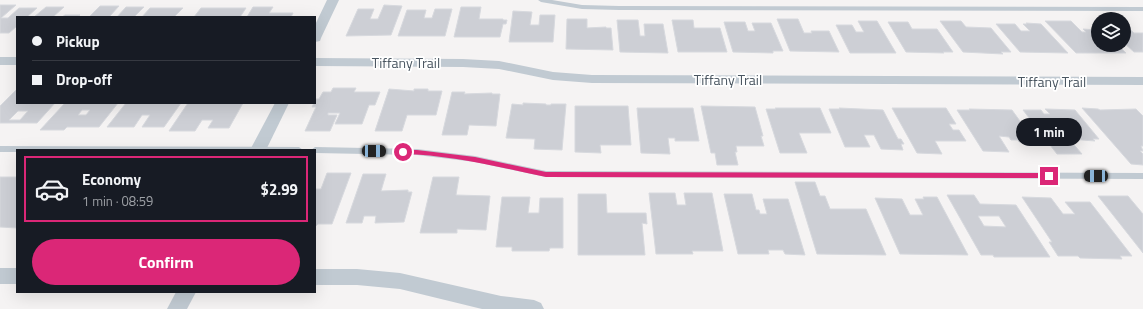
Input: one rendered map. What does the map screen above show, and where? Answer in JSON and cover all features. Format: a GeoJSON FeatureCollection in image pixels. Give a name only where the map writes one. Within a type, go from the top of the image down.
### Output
{"type":"FeatureCollection","features":[{"type":"Feature","properties":{"kind":"street"},"geometry":{"type":"LineString","coordinates":[[316,36],[333,0]]}},
{"type":"Feature","properties":{"kind":"street"},"geometry":{"type":"LineString","coordinates":[[0,61],[16,61]]}},
{"type":"Feature","properties":{"kind":"street","name":"Tiffany Trail"},"geometry":{"type":"LineString","coordinates":[[316,62],[463,63],[499,65],[553,76],[592,79],[1143,81]]}},
{"type":"Feature","properties":{"kind":"street"},"geometry":{"type":"LineString","coordinates":[[259,149],[282,104]]}},
{"type":"Feature","properties":{"kind":"street"},"geometry":{"type":"LineString","coordinates":[[0,276],[16,276]]}},
{"type":"Feature","properties":{"kind":"street"},"geometry":{"type":"LineString","coordinates":[[316,277],[400,281],[501,305],[534,309]]}},
{"type":"Feature","properties":{"kind":"street"},"geometry":{"type":"LineString","coordinates":[[177,309],[185,293]]}},
{"type":"Feature","properties":{"kind":"lane"},"geometry":{"type":"LineString","coordinates":[[541,0],[582,7],[619,8],[1143,9]]}},
{"type":"Feature","properties":{"kind":"lane"},"geometry":{"type":"LineString","coordinates":[[0,149],[16,149]]}},
{"type":"Feature","properties":{"kind":"lane"},"geometry":{"type":"LineString","coordinates":[[316,150],[417,152],[475,160],[546,174],[1143,176]]}},
{"type":"Feature","properties":{"kind":"building"},"geometry":{"type":"Polygon","coordinates":[[[0,5],[16,5],[1,18],[8,18],[19,8],[37,8],[28,16],[16,16],[16,27],[9,33],[0,33],[0,5]]]}},
{"type":"Feature","properties":{"kind":"building"},"geometry":{"type":"Polygon","coordinates":[[[384,5],[402,6],[391,35],[346,36],[358,9],[374,9],[370,19],[378,19],[384,5]]]}},
{"type":"Feature","properties":{"kind":"building"},"geometry":{"type":"Polygon","coordinates":[[[100,6],[119,6],[110,16],[90,16],[100,6]]]}},
{"type":"Feature","properties":{"kind":"building"},"geometry":{"type":"Polygon","coordinates":[[[46,7],[64,7],[54,16],[35,16],[46,7]]]}},
{"type":"Feature","properties":{"kind":"building"},"geometry":{"type":"Polygon","coordinates":[[[126,7],[144,7],[135,16],[118,16],[126,7]]]}},
{"type":"Feature","properties":{"kind":"building"},"geometry":{"type":"Polygon","coordinates":[[[253,7],[273,7],[269,13],[293,13],[292,16],[248,16],[253,7]]]}},
{"type":"Feature","properties":{"kind":"building"},"geometry":{"type":"Polygon","coordinates":[[[461,7],[481,7],[479,19],[507,20],[506,24],[503,24],[500,37],[454,37],[461,7]]]}},
{"type":"Feature","properties":{"kind":"building"},"geometry":{"type":"Polygon","coordinates":[[[150,8],[183,8],[175,16],[143,16],[150,8]]]}},
{"type":"Feature","properties":{"kind":"building"},"geometry":{"type":"Polygon","coordinates":[[[201,8],[246,8],[241,16],[195,16],[201,8]]]}},
{"type":"Feature","properties":{"kind":"building"},"geometry":{"type":"Polygon","coordinates":[[[435,9],[452,9],[445,36],[398,36],[407,10],[426,10],[424,18],[432,18],[435,9]]]}},
{"type":"Feature","properties":{"kind":"building"},"geometry":{"type":"Polygon","coordinates":[[[513,11],[532,12],[530,25],[539,25],[540,15],[555,15],[553,42],[509,42],[513,11]]]}},
{"type":"Feature","properties":{"kind":"building"},"geometry":{"type":"Polygon","coordinates":[[[65,15],[80,15],[78,16],[64,16],[65,15]]]}},
{"type":"Feature","properties":{"kind":"building"},"geometry":{"type":"Polygon","coordinates":[[[567,19],[587,19],[587,28],[611,28],[613,50],[566,49],[567,19]]]}},
{"type":"Feature","properties":{"kind":"building"},"geometry":{"type":"Polygon","coordinates":[[[777,19],[798,19],[804,33],[812,33],[811,31],[829,31],[839,52],[790,51],[777,19]]]}},
{"type":"Feature","properties":{"kind":"building"},"geometry":{"type":"Polygon","coordinates":[[[617,20],[638,20],[640,36],[645,36],[644,24],[663,24],[668,53],[620,52],[617,20]]]}},
{"type":"Feature","properties":{"kind":"building"},"geometry":{"type":"Polygon","coordinates":[[[672,20],[693,20],[694,28],[720,28],[727,52],[678,52],[672,20]]]}},
{"type":"Feature","properties":{"kind":"building"},"geometry":{"type":"Polygon","coordinates":[[[858,21],[877,21],[896,53],[850,53],[836,25],[852,25],[856,32],[864,32],[858,21]]]}},
{"type":"Feature","properties":{"kind":"building"},"geometry":{"type":"Polygon","coordinates":[[[940,21],[961,21],[966,27],[991,28],[1011,52],[1001,52],[1003,54],[963,52],[940,21]]]}},
{"type":"Feature","properties":{"kind":"building"},"geometry":{"type":"Polygon","coordinates":[[[1045,21],[1071,21],[1082,32],[1086,32],[1083,29],[1091,30],[1091,52],[1126,53],[1076,53],[1045,21]]]}},
{"type":"Feature","properties":{"kind":"building"},"geometry":{"type":"Polygon","coordinates":[[[724,22],[745,22],[748,31],[755,31],[752,23],[771,23],[783,51],[773,51],[773,53],[733,52],[724,22]]]}},
{"type":"Feature","properties":{"kind":"building"},"geometry":{"type":"Polygon","coordinates":[[[888,22],[908,22],[912,29],[937,29],[953,52],[906,52],[888,22]]]}},
{"type":"Feature","properties":{"kind":"building"},"geometry":{"type":"Polygon","coordinates":[[[1026,23],[1041,24],[1068,53],[1020,52],[996,24],[1015,24],[1021,31],[1030,31],[1023,24],[1027,24],[1026,23]]]}},
{"type":"Feature","properties":{"kind":"building"},"geometry":{"type":"Polygon","coordinates":[[[1131,30],[1134,33],[1143,33],[1143,52],[1134,52],[1131,49],[1131,30]]]}},
{"type":"Feature","properties":{"kind":"building"},"geometry":{"type":"Polygon","coordinates":[[[333,88],[356,88],[354,92],[380,92],[375,105],[369,105],[362,124],[335,124],[340,113],[328,113],[328,115],[337,115],[330,131],[305,131],[316,107],[312,107],[314,104],[316,104],[316,99],[319,99],[323,92],[331,92],[333,88]]]}},
{"type":"Feature","properties":{"kind":"building"},"geometry":{"type":"Polygon","coordinates":[[[389,89],[414,91],[414,89],[428,89],[428,91],[442,91],[436,115],[407,115],[402,131],[375,131],[389,89]]]}},
{"type":"Feature","properties":{"kind":"building"},"geometry":{"type":"Polygon","coordinates":[[[16,90],[16,104],[54,104],[37,123],[0,123],[0,106],[16,90]],[[18,111],[9,120],[20,120],[28,111],[18,111]]]}},
{"type":"Feature","properties":{"kind":"building"},"geometry":{"type":"Polygon","coordinates":[[[452,92],[465,92],[464,94],[500,94],[496,126],[469,125],[467,135],[442,135],[452,92]]]}},
{"type":"Feature","properties":{"kind":"building"},"geometry":{"type":"Polygon","coordinates":[[[523,103],[546,105],[566,104],[562,150],[534,149],[535,139],[506,138],[512,104],[523,105],[523,103]]]}},
{"type":"Feature","properties":{"kind":"building"},"geometry":{"type":"Polygon","coordinates":[[[64,104],[117,104],[99,127],[67,127],[64,130],[40,130],[64,104]],[[82,110],[78,115],[86,115],[90,110],[82,110]]]}},
{"type":"Feature","properties":{"kind":"building"},"geometry":{"type":"Polygon","coordinates":[[[125,104],[180,104],[164,127],[142,127],[150,115],[142,115],[134,127],[107,127],[125,104]]]}},
{"type":"Feature","properties":{"kind":"building"},"geometry":{"type":"Polygon","coordinates":[[[187,104],[242,104],[229,128],[208,128],[213,120],[202,120],[195,131],[169,131],[187,104]]]}},
{"type":"Feature","properties":{"kind":"building"},"geometry":{"type":"Polygon","coordinates":[[[575,106],[628,106],[631,145],[600,145],[601,153],[575,152],[575,106]]]}},
{"type":"Feature","properties":{"kind":"building"},"geometry":{"type":"Polygon","coordinates":[[[701,106],[755,107],[763,136],[761,136],[764,146],[736,146],[737,152],[735,152],[738,165],[717,165],[715,153],[711,153],[701,106]]]}},
{"type":"Feature","properties":{"kind":"building"},"geometry":{"type":"Polygon","coordinates":[[[637,108],[693,108],[699,141],[675,141],[675,138],[668,138],[670,154],[641,153],[637,108]]]}},
{"type":"Feature","properties":{"kind":"building"},"geometry":{"type":"Polygon","coordinates":[[[775,108],[820,108],[831,133],[799,133],[807,153],[780,153],[766,109],[776,109],[775,108]]]}},
{"type":"Feature","properties":{"kind":"building"},"geometry":{"type":"Polygon","coordinates":[[[839,108],[883,110],[898,139],[901,139],[904,144],[901,144],[903,150],[881,149],[874,135],[864,135],[870,147],[845,147],[829,109],[840,109],[839,108]]]}},
{"type":"Feature","properties":{"kind":"building"},"geometry":{"type":"Polygon","coordinates":[[[892,108],[946,108],[956,124],[949,124],[953,130],[959,130],[966,141],[935,141],[942,154],[917,153],[892,108]]]}},
{"type":"Feature","properties":{"kind":"building"},"geometry":{"type":"Polygon","coordinates":[[[1082,108],[1100,110],[1136,109],[1143,116],[1143,146],[1141,146],[1143,151],[1140,151],[1143,154],[1143,165],[1131,164],[1082,108]]]}},
{"type":"Feature","properties":{"kind":"building"},"geometry":{"type":"Polygon","coordinates":[[[969,109],[1012,110],[1030,135],[1035,135],[1039,140],[1019,142],[1018,140],[1011,140],[1009,137],[999,136],[1009,152],[983,151],[957,110],[970,110],[969,109]]]}},
{"type":"Feature","properties":{"kind":"building"},"geometry":{"type":"Polygon","coordinates":[[[1045,109],[1075,110],[1099,139],[1093,139],[1095,141],[1069,139],[1082,154],[1057,154],[1023,110],[1041,110],[1044,114],[1050,114],[1045,109]]]}},
{"type":"Feature","properties":{"kind":"building"},"geometry":{"type":"Polygon","coordinates":[[[327,173],[351,173],[332,224],[318,224],[316,226],[316,189],[321,189],[327,173]]]}},
{"type":"Feature","properties":{"kind":"building"},"geometry":{"type":"Polygon","coordinates":[[[363,174],[386,174],[381,191],[408,190],[408,192],[412,192],[404,222],[375,223],[376,216],[364,216],[362,223],[346,223],[363,174]]]}},
{"type":"Feature","properties":{"kind":"building"},"geometry":{"type":"Polygon","coordinates":[[[0,177],[16,177],[16,228],[0,227],[0,177]]]}},
{"type":"Feature","properties":{"kind":"building"},"geometry":{"type":"Polygon","coordinates":[[[433,177],[459,177],[456,195],[490,196],[486,230],[457,229],[457,233],[420,233],[433,177]]]}},
{"type":"Feature","properties":{"kind":"building"},"geometry":{"type":"Polygon","coordinates":[[[795,182],[815,182],[820,196],[825,196],[830,209],[866,209],[886,255],[817,254],[795,182]]]}},
{"type":"Feature","properties":{"kind":"building"},"geometry":{"type":"Polygon","coordinates":[[[649,193],[675,193],[677,205],[686,205],[684,193],[712,193],[723,251],[692,251],[693,254],[656,254],[649,193]]]}},
{"type":"Feature","properties":{"kind":"building"},"geometry":{"type":"Polygon","coordinates":[[[578,194],[606,194],[607,213],[646,213],[647,224],[642,223],[645,255],[578,255],[578,194]]]}},
{"type":"Feature","properties":{"kind":"building"},"geometry":{"type":"Polygon","coordinates":[[[724,194],[752,194],[756,210],[759,210],[760,214],[767,214],[763,199],[788,199],[805,255],[785,254],[783,250],[768,250],[769,254],[738,254],[724,194]]]}},
{"type":"Feature","properties":{"kind":"building"},"geometry":{"type":"Polygon","coordinates":[[[947,195],[974,195],[980,204],[1016,205],[1050,257],[994,257],[993,255],[981,255],[947,195]],[[978,216],[984,226],[1006,227],[999,216],[978,216]]]}},
{"type":"Feature","properties":{"kind":"building"},"geometry":{"type":"Polygon","coordinates":[[[1098,196],[1128,196],[1143,214],[1143,253],[1098,196]]]}},
{"type":"Feature","properties":{"kind":"building"},"geometry":{"type":"Polygon","coordinates":[[[502,197],[530,197],[528,213],[539,213],[540,198],[563,198],[563,248],[550,248],[549,251],[512,251],[512,247],[496,247],[502,197]]]}},
{"type":"Feature","properties":{"kind":"building"},"geometry":{"type":"Polygon","coordinates":[[[923,197],[937,197],[968,255],[900,254],[875,198],[902,199],[910,215],[923,215],[915,199],[924,199],[923,197]]]}},
{"type":"Feature","properties":{"kind":"building"},"geometry":{"type":"Polygon","coordinates":[[[1022,197],[1051,198],[1063,214],[1075,214],[1065,202],[1090,202],[1132,256],[1120,256],[1122,259],[1058,256],[1049,242],[1052,242],[1022,197]]]}},
{"type":"Feature","properties":{"kind":"route"},"geometry":{"type":"LineString","coordinates":[[403,152],[417,152],[475,160],[546,174],[1049,176]]}}]}
